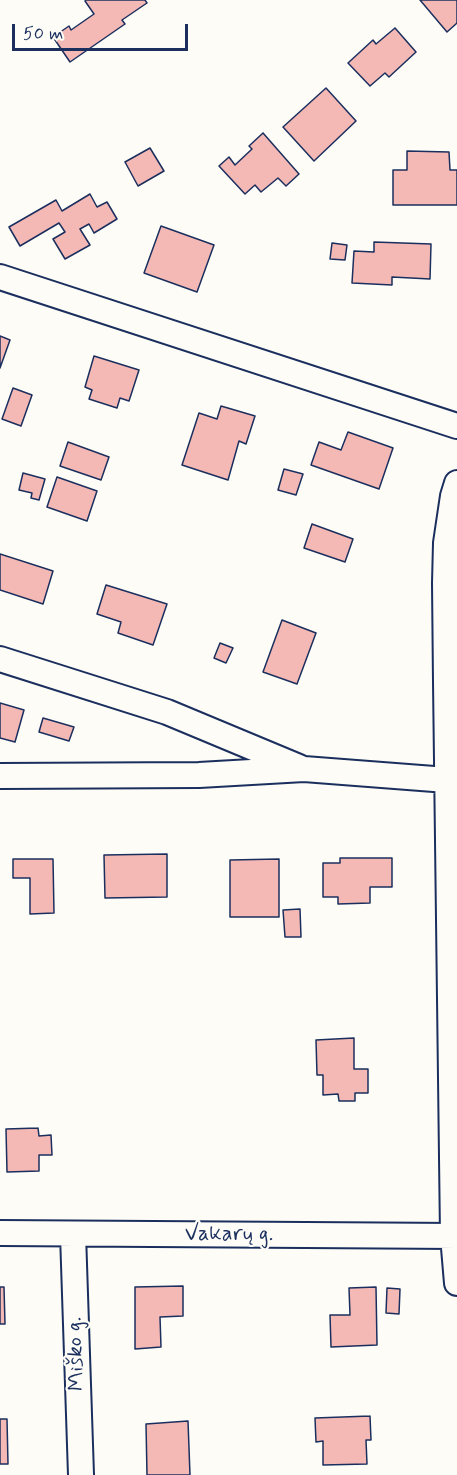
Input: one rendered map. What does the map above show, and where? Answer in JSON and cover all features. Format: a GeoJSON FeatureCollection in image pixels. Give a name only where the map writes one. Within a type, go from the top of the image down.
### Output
{"type":"FeatureCollection","features":[{"type":"Feature","properties":{"kind":"street"},"geometry":{"type":"LineString","coordinates":[[0,276],[457,426]]}},
{"type":"Feature","properties":{"kind":"street"},"geometry":{"type":"LineString","coordinates":[[457,483],[446,543],[445,616],[457,1283]]}},
{"type":"Feature","properties":{"kind":"street"},"geometry":{"type":"LineString","coordinates":[[0,658],[167,712],[304,769]]}},
{"type":"Feature","properties":{"kind":"street"},"geometry":{"type":"LineString","coordinates":[[0,776],[199,776],[304,769],[447,780]]}},
{"type":"Feature","properties":{"kind":"street","name":"Vakarų g."},"geometry":{"type":"LineString","coordinates":[[0,1233],[455,1236]]}},
{"type":"Feature","properties":{"kind":"street","name":"Miško g."},"geometry":{"type":"LineString","coordinates":[[73,1234],[81,1475]]}},
{"type":"Feature","properties":{"kind":"building"},"geometry":{"type":"Polygon","coordinates":[[[86,0],[145,0],[147,3],[122,20],[125,24],[70,62],[53,37],[69,26],[71,30],[94,14],[86,0]]]}},
{"type":"Feature","properties":{"kind":"building"},"geometry":{"type":"Polygon","coordinates":[[[420,0],[457,0],[457,23],[447,32],[420,0]]]}},
{"type":"Feature","properties":{"kind":"building"},"geometry":{"type":"Polygon","coordinates":[[[395,28],[416,52],[389,77],[385,73],[370,86],[348,63],[373,40],[376,44],[395,28]]]}},
{"type":"Feature","properties":{"kind":"building"},"geometry":{"type":"Polygon","coordinates":[[[326,88],[356,121],[314,161],[283,127],[326,88]]]}},
{"type":"Feature","properties":{"kind":"building"},"geometry":{"type":"Polygon","coordinates":[[[263,133],[299,174],[286,186],[278,178],[261,192],[255,185],[245,194],[219,166],[229,157],[235,165],[252,149],[249,146],[263,133]]]}},
{"type":"Feature","properties":{"kind":"building"},"geometry":{"type":"Polygon","coordinates":[[[150,148],[164,171],[138,186],[125,162],[150,148]]]}},
{"type":"Feature","properties":{"kind":"building"},"geometry":{"type":"Polygon","coordinates":[[[407,151],[449,152],[450,170],[457,170],[457,205],[393,205],[393,170],[407,170],[407,151]]]}},
{"type":"Feature","properties":{"kind":"building"},"geometry":{"type":"Polygon","coordinates":[[[90,194],[97,207],[107,202],[117,219],[94,233],[89,224],[80,229],[90,245],[65,259],[53,239],[65,232],[59,223],[20,246],[9,227],[56,200],[62,211],[90,194]]]}},
{"type":"Feature","properties":{"kind":"building"},"geometry":{"type":"Polygon","coordinates":[[[161,226],[214,245],[197,292],[144,273],[161,226]]]}},
{"type":"Feature","properties":{"kind":"building"},"geometry":{"type":"Polygon","coordinates":[[[374,242],[431,244],[430,279],[392,277],[392,285],[352,283],[354,251],[374,252],[374,242]]]}},
{"type":"Feature","properties":{"kind":"building"},"geometry":{"type":"Polygon","coordinates":[[[332,243],[347,245],[345,260],[330,259],[332,243]]]}},
{"type":"Feature","properties":{"kind":"building"},"geometry":{"type":"Polygon","coordinates":[[[0,336],[10,340],[0,368],[0,336]]]}},
{"type":"Feature","properties":{"kind":"building"},"geometry":{"type":"Polygon","coordinates":[[[94,356],[139,370],[129,401],[120,398],[117,408],[89,399],[92,390],[85,387],[94,356]]]}},
{"type":"Feature","properties":{"kind":"building"},"geometry":{"type":"Polygon","coordinates":[[[13,388],[32,395],[21,426],[2,419],[13,388]]]}},
{"type":"Feature","properties":{"kind":"building"},"geometry":{"type":"Polygon","coordinates":[[[221,406],[255,416],[246,444],[239,441],[228,480],[182,465],[199,413],[217,419],[221,406]]]}},
{"type":"Feature","properties":{"kind":"building"},"geometry":{"type":"Polygon","coordinates":[[[348,432],[393,448],[379,489],[311,465],[319,442],[341,450],[348,432]]]}},
{"type":"Feature","properties":{"kind":"building"},"geometry":{"type":"Polygon","coordinates":[[[68,442],[109,457],[101,480],[60,466],[68,442]]]}},
{"type":"Feature","properties":{"kind":"building"},"geometry":{"type":"Polygon","coordinates":[[[284,469],[303,474],[296,495],[278,490],[284,469]]]}},
{"type":"Feature","properties":{"kind":"building"},"geometry":{"type":"Polygon","coordinates":[[[23,473],[45,479],[39,500],[31,498],[32,493],[19,490],[23,473]]]}},
{"type":"Feature","properties":{"kind":"building"},"geometry":{"type":"Polygon","coordinates":[[[57,477],[97,491],[87,521],[47,507],[57,477]]]}},
{"type":"Feature","properties":{"kind":"building"},"geometry":{"type":"Polygon","coordinates":[[[312,524],[353,539],[345,562],[304,548],[312,524]]]}},
{"type":"Feature","properties":{"kind":"building"},"geometry":{"type":"Polygon","coordinates":[[[0,554],[53,571],[43,604],[0,590],[0,554]]]}},
{"type":"Feature","properties":{"kind":"building"},"geometry":{"type":"Polygon","coordinates":[[[106,585],[167,604],[153,645],[118,633],[121,622],[97,614],[106,585]]]}},
{"type":"Feature","properties":{"kind":"building"},"geometry":{"type":"Polygon","coordinates":[[[282,620],[316,633],[297,684],[263,672],[282,620]]]}},
{"type":"Feature","properties":{"kind":"building"},"geometry":{"type":"Polygon","coordinates":[[[220,643],[233,648],[226,663],[214,658],[220,643]]]}},
{"type":"Feature","properties":{"kind":"building"},"geometry":{"type":"Polygon","coordinates":[[[0,703],[24,710],[15,742],[0,738],[0,703]]]}},
{"type":"Feature","properties":{"kind":"building"},"geometry":{"type":"Polygon","coordinates":[[[43,718],[74,727],[69,741],[39,732],[43,718]]]}},
{"type":"Feature","properties":{"kind":"building"},"geometry":{"type":"Polygon","coordinates":[[[167,854],[167,897],[105,898],[104,855],[167,854]]]}},
{"type":"Feature","properties":{"kind":"building"},"geometry":{"type":"Polygon","coordinates":[[[340,858],[392,858],[392,887],[370,887],[370,903],[338,904],[338,897],[323,897],[323,863],[340,863],[340,858]]]}},
{"type":"Feature","properties":{"kind":"building"},"geometry":{"type":"Polygon","coordinates":[[[13,859],[53,859],[54,913],[30,914],[30,878],[13,878],[13,859]]]}},
{"type":"Feature","properties":{"kind":"building"},"geometry":{"type":"Polygon","coordinates":[[[279,859],[279,917],[230,917],[230,860],[279,859]]]}},
{"type":"Feature","properties":{"kind":"building"},"geometry":{"type":"Polygon","coordinates":[[[300,909],[301,937],[285,937],[283,910],[300,909]]]}},
{"type":"Feature","properties":{"kind":"building"},"geometry":{"type":"Polygon","coordinates":[[[354,1038],[354,1069],[368,1069],[368,1093],[355,1093],[355,1101],[339,1101],[338,1094],[323,1095],[323,1075],[317,1075],[316,1040],[354,1038]]]}},
{"type":"Feature","properties":{"kind":"building"},"geometry":{"type":"Polygon","coordinates":[[[38,1128],[39,1136],[51,1135],[52,1155],[39,1155],[39,1171],[7,1172],[6,1129],[38,1128]]]}},
{"type":"Feature","properties":{"kind":"building"},"geometry":{"type":"Polygon","coordinates":[[[183,1286],[183,1316],[160,1317],[161,1347],[135,1349],[135,1287],[183,1286]]]}},
{"type":"Feature","properties":{"kind":"building"},"geometry":{"type":"Polygon","coordinates":[[[0,1287],[4,1287],[5,1324],[0,1324],[0,1287]]]}},
{"type":"Feature","properties":{"kind":"building"},"geometry":{"type":"Polygon","coordinates":[[[376,1287],[377,1345],[331,1347],[330,1315],[350,1315],[349,1288],[376,1287]]]}},
{"type":"Feature","properties":{"kind":"building"},"geometry":{"type":"Polygon","coordinates":[[[387,1288],[400,1289],[399,1314],[386,1313],[387,1288]]]}},
{"type":"Feature","properties":{"kind":"building"},"geometry":{"type":"Polygon","coordinates":[[[370,1416],[371,1440],[366,1440],[367,1464],[323,1465],[323,1441],[316,1442],[315,1418],[370,1416]]]}},
{"type":"Feature","properties":{"kind":"building"},"geometry":{"type":"Polygon","coordinates":[[[0,1419],[7,1419],[8,1464],[0,1464],[0,1419]]]}},
{"type":"Feature","properties":{"kind":"building"},"geometry":{"type":"Polygon","coordinates":[[[188,1421],[190,1475],[147,1475],[146,1424],[188,1421]]]}}]}
